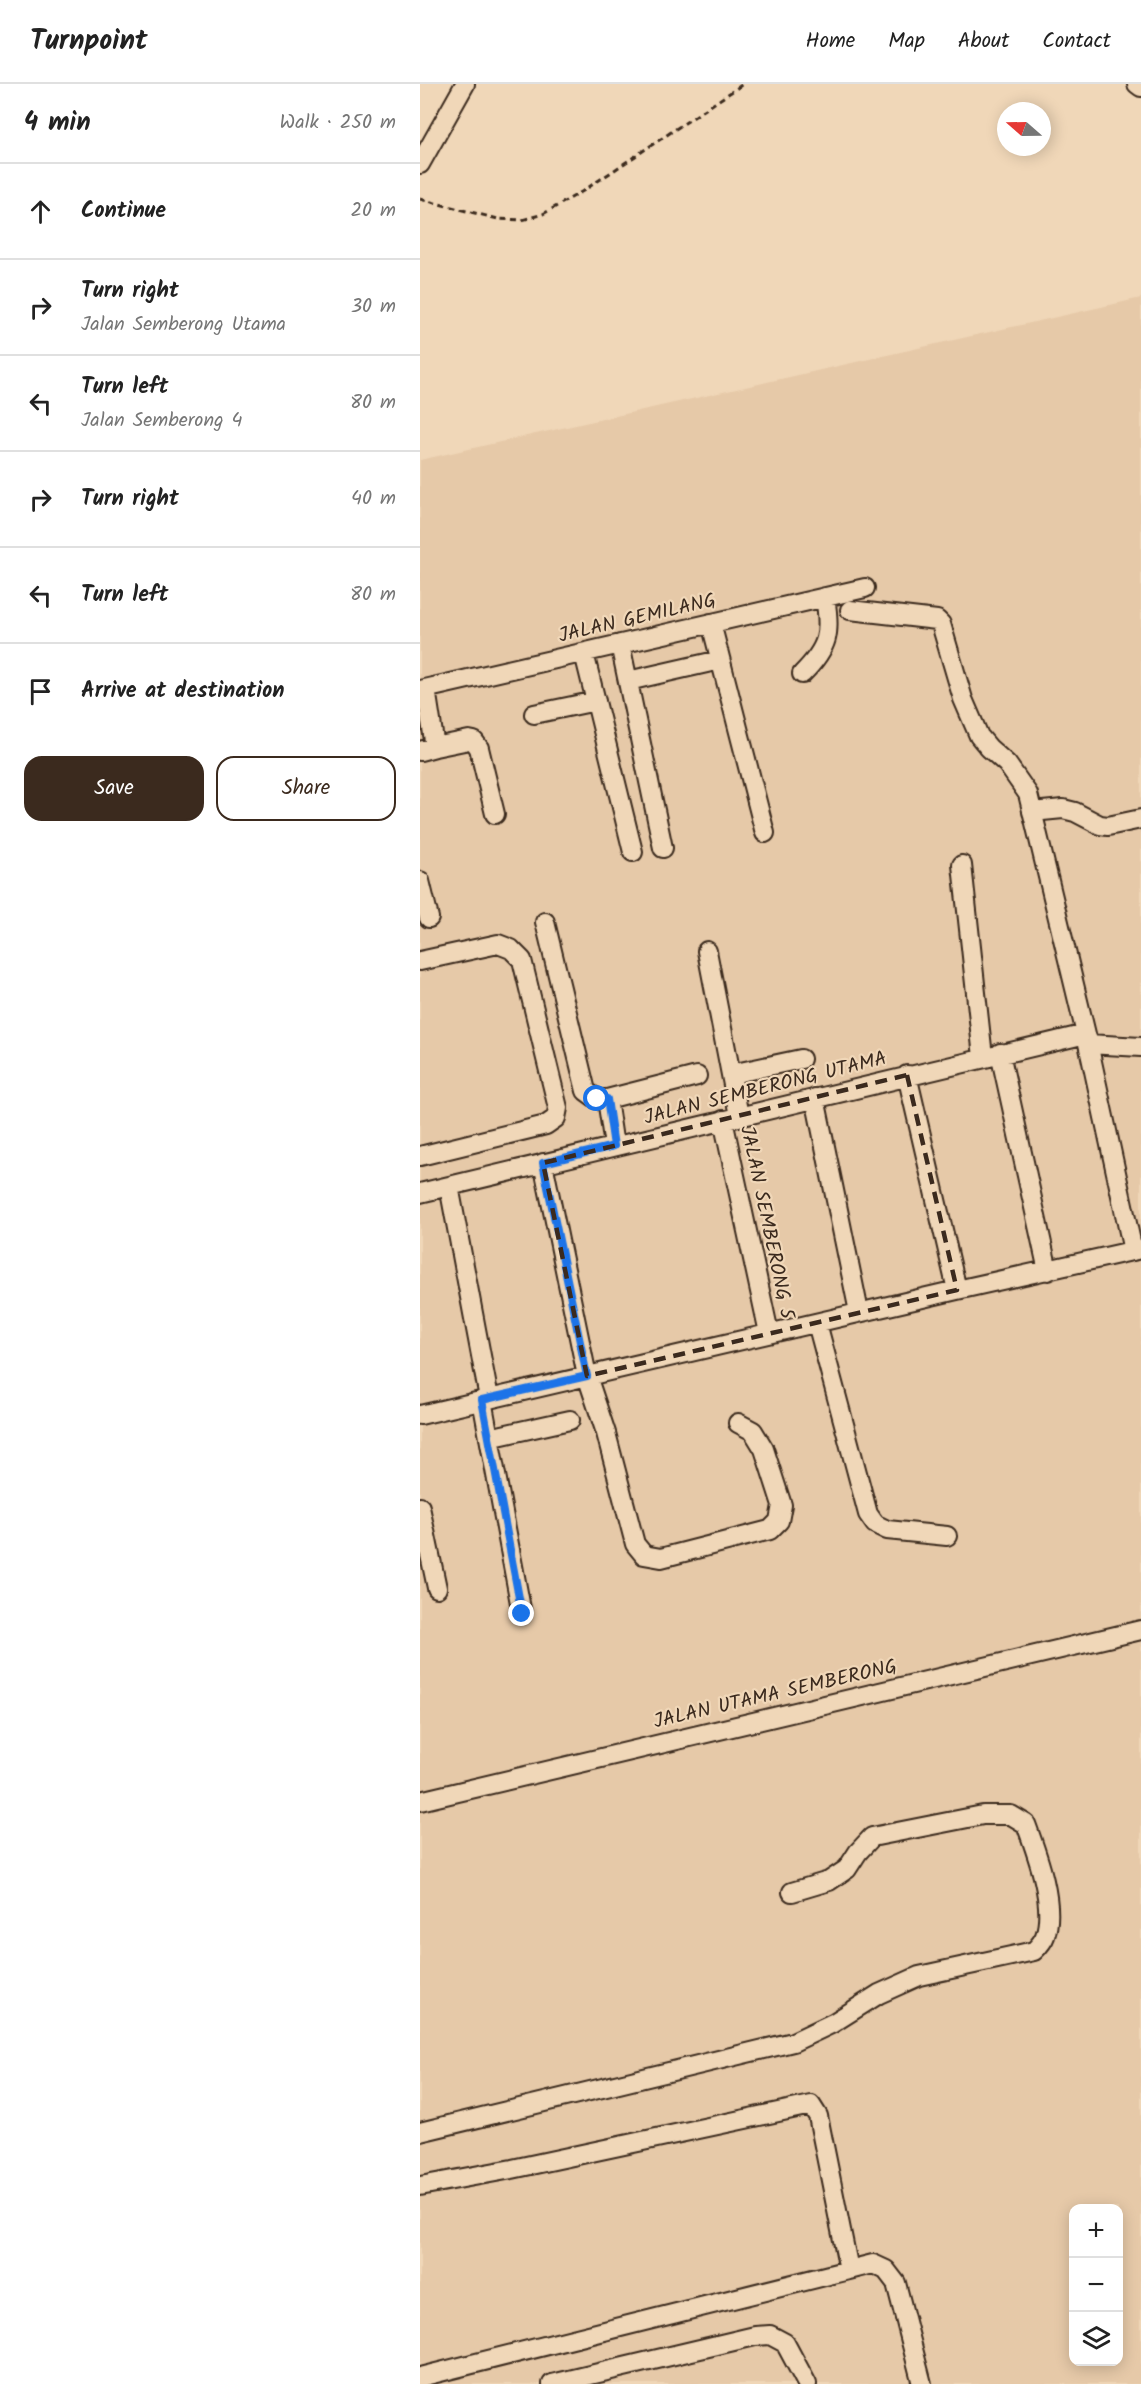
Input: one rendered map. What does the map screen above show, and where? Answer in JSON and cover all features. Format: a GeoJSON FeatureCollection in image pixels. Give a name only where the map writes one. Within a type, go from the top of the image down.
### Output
{"type":"FeatureCollection","features":[{"type":"Feature","properties":{"kind":"street"},"geometry":{"type":"LineString","coordinates":[[420,164],[465,84]]}},
{"type":"Feature","properties":{"kind":"street"},"geometry":{"type":"LineString","coordinates":[[1137,84],[1141,87]]}},
{"type":"Feature","properties":{"kind":"street","name":"JALAN GEMILANG"},"geometry":{"type":"LineString","coordinates":[[423,690],[865,588]]}},
{"type":"Feature","properties":{"kind":"street"},"geometry":{"type":"LineString","coordinates":[[802,674],[817,657],[830,625],[825,597]]}},
{"type":"Feature","properties":{"kind":"street"},"geometry":{"type":"LineString","coordinates":[[420,1415],[859,1312],[1137,1250],[1028,794],[1008,764],[979,736],[963,699],[938,620],[850,610]]}},
{"type":"Feature","properties":{"kind":"street"},"geometry":{"type":"LineString","coordinates":[[711,623],[765,833]]}},
{"type":"Feature","properties":{"kind":"street"},"geometry":{"type":"LineString","coordinates":[[620,644],[663,848]]}},
{"type":"Feature","properties":{"kind":"street"},"geometry":{"type":"LineString","coordinates":[[584,653],[633,852]]}},
{"type":"Feature","properties":{"kind":"street"},"geometry":{"type":"LineString","coordinates":[[628,681],[720,660]]}},
{"type":"Feature","properties":{"kind":"street"},"geometry":{"type":"LineString","coordinates":[[423,690],[428,749],[469,740],[474,741],[479,748],[495,814]]}},
{"type":"Feature","properties":{"kind":"street"},"geometry":{"type":"LineString","coordinates":[[534,714],[596,701]]}},
{"type":"Feature","properties":{"kind":"street"},"geometry":{"type":"LineString","coordinates":[[1032,812],[1063,808],[1100,825],[1108,826],[1141,819]]}},
{"type":"Feature","properties":{"kind":"street"},"geometry":{"type":"LineString","coordinates":[[962,865],[992,1055],[1048,1271]]}},
{"type":"Feature","properties":{"kind":"street"},"geometry":{"type":"LineString","coordinates":[[420,881],[429,918]]}},
{"type":"Feature","properties":{"kind":"street"},"geometry":{"type":"LineString","coordinates":[[545,922],[586,1091],[597,1099],[607,1099],[697,1076]]}},
{"type":"Feature","properties":{"kind":"street"},"geometry":{"type":"LineString","coordinates":[[420,961],[498,944],[511,949],[522,960],[558,1108],[556,1118],[546,1125],[420,1156]]}},
{"type":"Feature","properties":{"kind":"street","name":"JALAN SEMBERONG 5"},"geometry":{"type":"LineString","coordinates":[[707,951],[731,1074],[731,1118],[770,1333]]}},
{"type":"Feature","properties":{"kind":"street","name":"JALAN SEMBERONG UTAMA"},"geometry":{"type":"LineString","coordinates":[[420,1193],[992,1055],[1087,1039],[1141,1047]]}},
{"type":"Feature","properties":{"kind":"street"},"geometry":{"type":"LineString","coordinates":[[731,1074],[801,1059]]}},
{"type":"Feature","properties":{"kind":"street"},"geometry":{"type":"LineString","coordinates":[[907,1075],[957,1290]]}},
{"type":"Feature","properties":{"kind":"street"},"geometry":{"type":"LineString","coordinates":[[815,1098],[859,1312]]}},
{"type":"Feature","properties":{"kind":"street"},"geometry":{"type":"LineString","coordinates":[[607,1099],[614,1146]]}},
{"type":"Feature","properties":{"kind":"street"},"geometry":{"type":"LineString","coordinates":[[543,1163],[587,1376],[606,1433],[635,1544],[644,1554],[661,1558],[771,1530],[779,1521],[782,1505],[764,1449],[753,1431],[738,1423]]}},
{"type":"Feature","properties":{"kind":"street"},"geometry":{"type":"LineString","coordinates":[[449,1186],[485,1399],[489,1438],[522,1614]]}},
{"type":"Feature","properties":{"kind":"street"},"geometry":{"type":"LineString","coordinates":[[817,1323],[868,1514],[875,1524],[887,1530],[947,1536]]}},
{"type":"Feature","properties":{"kind":"street"},"geometry":{"type":"LineString","coordinates":[[489,1438],[570,1420]]}},
{"type":"Feature","properties":{"kind":"street"},"geometry":{"type":"LineString","coordinates":[[420,1507],[437,1587]]}},
{"type":"Feature","properties":{"kind":"street","name":"JALAN UTAMA SEMBERONG"},"geometry":{"type":"LineString","coordinates":[[420,1801],[1141,1630]]}},
{"type":"Feature","properties":{"kind":"street"},"geometry":{"type":"LineString","coordinates":[[420,2132],[793,2042],[833,2023],[879,1994],[919,1976],[1034,1951],[1045,1938],[1048,1922],[1048,1905],[1030,1834],[1026,1824],[1011,1815],[983,1815],[872,1837],[847,1869],[829,1881],[792,1892]]}},
{"type":"Feature","properties":{"kind":"street"},"geometry":{"type":"LineString","coordinates":[[420,2186],[512,2169],[811,2105],[818,2116],[849,2270]]}},
{"type":"Feature","properties":{"kind":"street"},"geometry":{"type":"LineString","coordinates":[[420,2377],[873,2264],[886,2270],[896,2283],[922,2384]]}},
{"type":"Feature","properties":{"kind":"street"},"geometry":{"type":"LineString","coordinates":[[552,2384],[755,2336],[770,2336],[785,2343],[807,2384]]}},
{"type":"Feature","properties":{"kind":"path"},"geometry":{"type":"LineString","coordinates":[[420,199],[498,219],[522,220],[543,214],[583,191],[743,84]]}},
{"type":"Feature","properties":{"kind":"highlighted area"},"geometry":{"type":"Polygon","coordinates":[[[907,1075],[957,1290],[587,1376],[543,1163],[907,1075]]]}},
{"type":"Feature","properties":{"kind":"shaded area"},"geometry":{"type":"Polygon","coordinates":[[[1141,298],[1141,2384],[420,2384],[420,460],[1141,298]]]}},
{"type":"Feature","properties":{"kind":"route"},"geometry":{"type":"LineString","coordinates":[[522,1614],[482,1400],[587,1376],[543,1163],[614,1146],[607,1099],[597,1099]]}}]}
